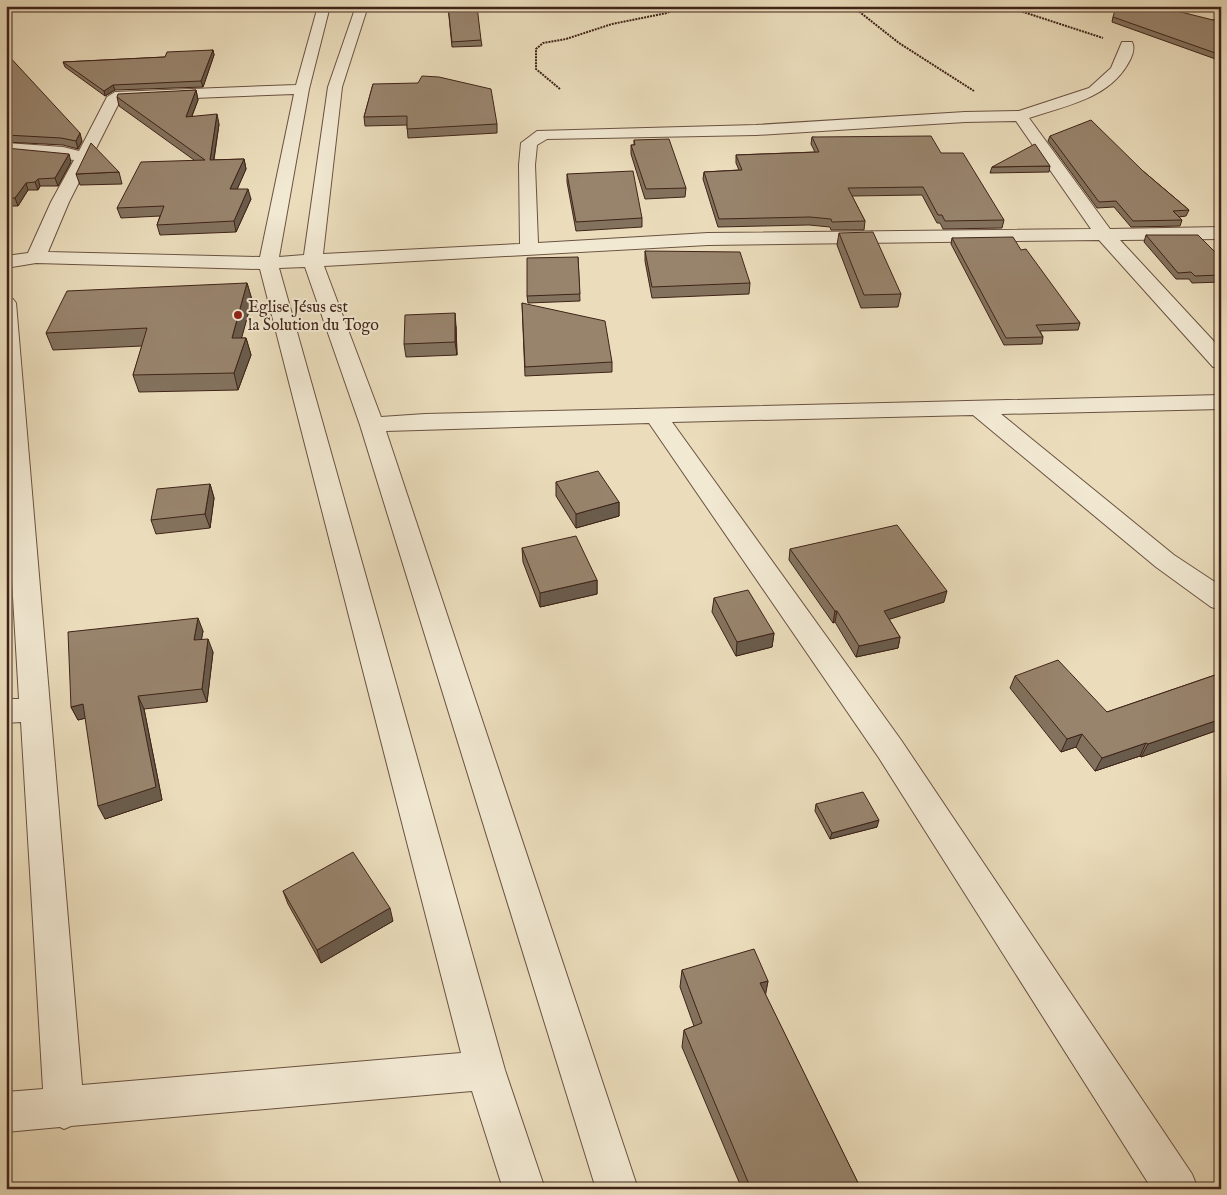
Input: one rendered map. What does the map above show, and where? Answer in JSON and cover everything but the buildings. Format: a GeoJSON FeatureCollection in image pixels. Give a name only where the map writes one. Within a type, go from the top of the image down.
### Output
{"type":"FeatureCollection","features":[{"type":"Feature","properties":{"kind":"street"},"geometry":{"type":"LineString","coordinates":[[324,6],[302,89],[268,263],[485,1070],[524,1189]]}},
{"type":"Feature","properties":{"kind":"street"},"geometry":{"type":"LineString","coordinates":[[362,6],[335,87],[312,261],[372,425],[617,1189]]}},
{"type":"Feature","properties":{"kind":"street"},"geometry":{"type":"LineString","coordinates":[[529,248],[527,165],[529,143],[543,134],[756,130],[1020,116],[1094,91],[1105,84],[1127,52],[1127,45]]}},
{"type":"Feature","properties":{"kind":"street"},"geometry":{"type":"LineString","coordinates":[[36,257],[84,156],[115,97],[302,89]]}},
{"type":"Feature","properties":{"kind":"street"},"geometry":{"type":"LineString","coordinates":[[1020,116],[1106,234],[1221,362]]}},
{"type":"Feature","properties":{"kind":"street"},"geometry":{"type":"LineString","coordinates":[[6,148],[63,152],[84,156]]}},
{"type":"Feature","properties":{"kind":"street"},"geometry":{"type":"LineString","coordinates":[[6,262],[36,257],[268,263],[708,239],[1221,234]]}},
{"type":"Feature","properties":{"kind":"street"},"geometry":{"type":"LineString","coordinates":[[6,303],[21,711],[64,1109]]}},
{"type":"Feature","properties":{"kind":"street"},"geometry":{"type":"LineString","coordinates":[[372,425],[425,421],[657,417],[1221,402]]}},
{"type":"Feature","properties":{"kind":"street"},"geometry":{"type":"LineString","coordinates":[[979,408],[1165,561],[1221,600]]}},
{"type":"Feature","properties":{"kind":"street"},"geometry":{"type":"LineString","coordinates":[[657,417],[890,749],[1177,1189]]}},
{"type":"Feature","properties":{"kind":"street"},"geometry":{"type":"LineString","coordinates":[[6,1112],[64,1109],[485,1070]]}},
{"type":"Feature","properties":{"kind":"path"},"geometry":{"type":"LineString","coordinates":[[6,8],[12,6]]}},
{"type":"Feature","properties":{"kind":"path"},"geometry":{"type":"LineString","coordinates":[[560,88],[536,69],[533,61],[536,48],[543,43],[566,40],[612,24],[667,13],[682,6]]}},
{"type":"Feature","properties":{"kind":"path"},"geometry":{"type":"LineString","coordinates":[[852,6],[899,43],[982,96],[1020,116]]}},
{"type":"Feature","properties":{"kind":"path"},"geometry":{"type":"LineString","coordinates":[[1006,6],[1072,30],[1127,45]]}},
{"type":"Feature","properties":{"kind":"place","name":"Eglise Jésus est la Solution du Togo"},"geometry":{"type":"Point","coordinates":[238,315]}}]}
